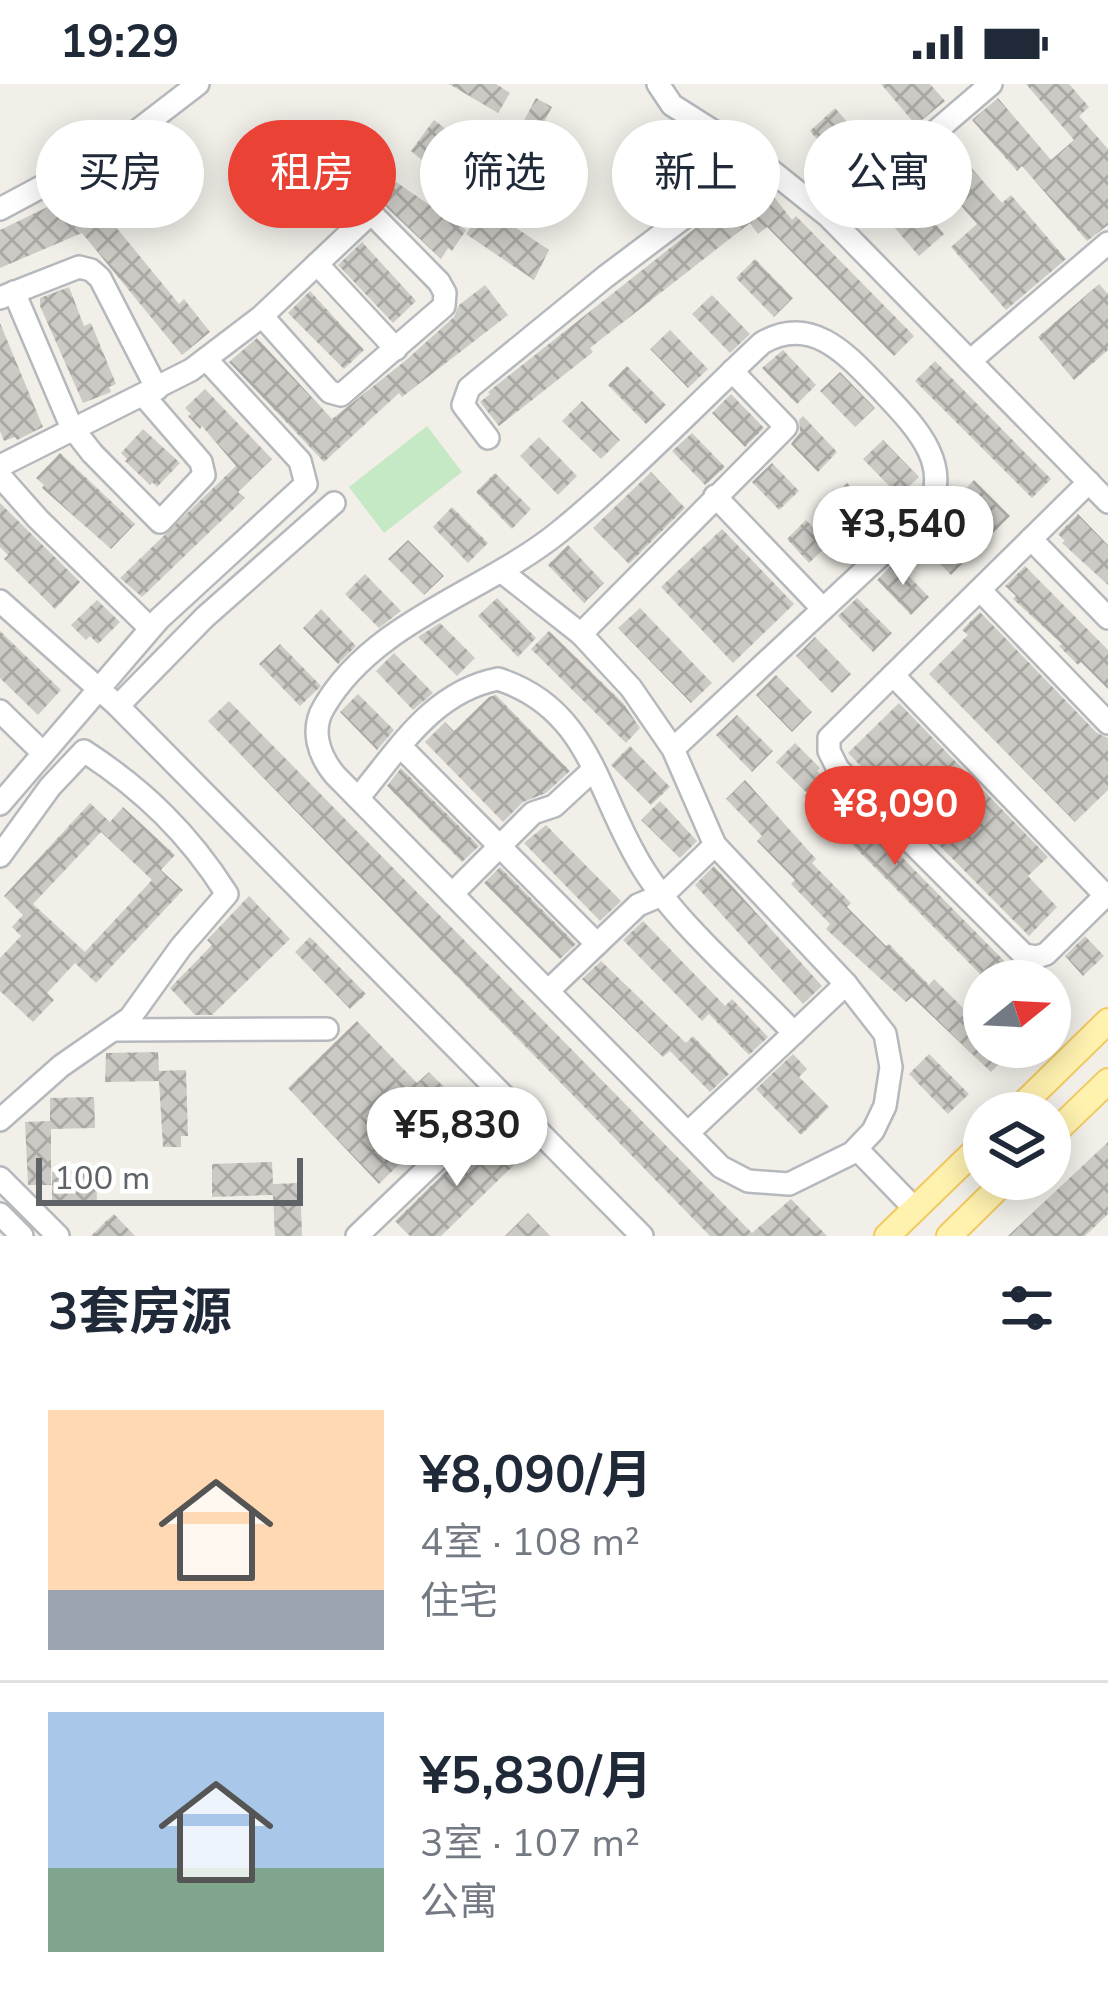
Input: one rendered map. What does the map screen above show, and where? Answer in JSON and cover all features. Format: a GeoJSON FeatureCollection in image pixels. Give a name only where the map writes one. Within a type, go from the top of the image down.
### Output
{"type":"FeatureCollection","features":[{"type":"Feature","properties":{"kind":"main road"},"geometry":{"type":"LineString","coordinates":[[1035,1092],[1108,1021]]}},
{"type":"Feature","properties":{"kind":"main road"},"geometry":{"type":"LineString","coordinates":[[1071,1117],[1108,1081]]}},
{"type":"Feature","properties":{"kind":"main road"},"geometry":{"type":"LineString","coordinates":[[887,1236],[963,1162]]}},
{"type":"Feature","properties":{"kind":"main road"},"geometry":{"type":"LineString","coordinates":[[949,1236],[986,1200]]}},
{"type":"Feature","properties":{"kind":"street"},"geometry":{"type":"LineString","coordinates":[[0,209],[116,147],[198,84]]}},
{"type":"Feature","properties":{"kind":"street"},"geometry":{"type":"LineString","coordinates":[[658,84],[671,105],[695,120]]}},
{"type":"Feature","properties":{"kind":"street"},"geometry":{"type":"LineString","coordinates":[[949,120],[991,84]]}},
{"type":"Feature","properties":{"kind":"street"},"geometry":{"type":"LineString","coordinates":[[780,178],[804,197]]}},
{"type":"Feature","properties":{"kind":"street"},"geometry":{"type":"LineString","coordinates":[[0,466],[151,392],[206,359],[262,316],[371,213],[445,293],[444,306],[349,392],[337,395],[262,316]]}},
{"type":"Feature","properties":{"kind":"street"},"geometry":{"type":"LineString","coordinates":[[488,438],[463,404],[469,388],[673,228]]}},
{"type":"Feature","properties":{"kind":"street"},"geometry":{"type":"LineString","coordinates":[[840,228],[1108,502]]}},
{"type":"Feature","properties":{"kind":"street"},"geometry":{"type":"LineString","coordinates":[[970,362],[1108,243]]}},
{"type":"Feature","properties":{"kind":"street"},"geometry":{"type":"LineString","coordinates":[[317,264],[396,349]]}},
{"type":"Feature","properties":{"kind":"street"},"geometry":{"type":"LineString","coordinates":[[80,267],[96,273],[151,392],[202,462],[204,475],[160,522],[75,431],[7,295],[80,267]]}},
{"type":"Feature","properties":{"kind":"street"},"geometry":{"type":"LineString","coordinates":[[501,571],[581,634],[631,688],[674,749],[715,845],[880,1024],[891,1056],[885,1106],[873,1131],[857,1148],[801,1180],[764,1184],[721,1167],[358,798],[322,755],[317,734],[325,706],[394,636],[559,532],[771,338],[800,333],[818,337],[842,349],[919,430],[931,454],[935,489],[925,514],[674,749]]}},
{"type":"Feature","properties":{"kind":"street"},"geometry":{"type":"LineString","coordinates":[[0,804],[150,628],[306,484],[299,461],[206,359]]}},
{"type":"Feature","properties":{"kind":"street"},"geometry":{"type":"LineString","coordinates":[[581,634],[785,427],[732,371]]}},
{"type":"Feature","properties":{"kind":"street"},"geometry":{"type":"LineString","coordinates":[[0,476],[150,628]]}},
{"type":"Feature","properties":{"kind":"street"},"geometry":{"type":"LineString","coordinates":[[893,675],[1107,894],[1046,954],[1024,955],[838,769],[829,738],[1089,482]]}},
{"type":"Feature","properties":{"kind":"street"},"geometry":{"type":"LineString","coordinates":[[715,496],[823,609]]}},
{"type":"Feature","properties":{"kind":"street"},"geometry":{"type":"LineString","coordinates":[[118,706],[219,604],[334,503]]}},
{"type":"Feature","properties":{"kind":"street"},"geometry":{"type":"LineString","coordinates":[[1031,539],[1108,619]]}},
{"type":"Feature","properties":{"kind":"street"},"geometry":{"type":"LineString","coordinates":[[980,590],[1108,723]]}},
{"type":"Feature","properties":{"kind":"street"},"geometry":{"type":"LineString","coordinates":[[0,601],[118,706],[642,1236]]}},
{"type":"Feature","properties":{"kind":"street"},"geometry":{"type":"LineString","coordinates":[[358,798],[444,699],[468,686],[498,679],[534,694],[560,713],[579,738],[644,871],[794,1033]]}},
{"type":"Feature","properties":{"kind":"street"},"geometry":{"type":"LineString","coordinates":[[0,711],[42,752]]}},
{"type":"Feature","properties":{"kind":"street"},"geometry":{"type":"LineString","coordinates":[[401,747],[597,944]]}},
{"type":"Feature","properties":{"kind":"street"},"geometry":{"type":"LineString","coordinates":[[0,856],[84,751],[141,792],[203,856],[227,894],[181,947],[141,1007],[0,1120]]}},
{"type":"Feature","properties":{"kind":"street"},"geometry":{"type":"LineString","coordinates":[[452,894],[533,814],[554,806],[593,770]]}},
{"type":"Feature","properties":{"kind":"street"},"geometry":{"type":"LineString","coordinates":[[548,991],[638,905],[664,894],[715,845]]}},
{"type":"Feature","properties":{"kind":"street"},"geometry":{"type":"LineString","coordinates":[[688,1133],[846,984]]}},
{"type":"Feature","properties":{"kind":"street"},"geometry":{"type":"LineString","coordinates":[[115,1030],[327,1029]]}},
{"type":"Feature","properties":{"kind":"street"},"geometry":{"type":"LineString","coordinates":[[357,1236],[474,1124]]}},
{"type":"Feature","properties":{"kind":"street"},"geometry":{"type":"LineString","coordinates":[[857,1148],[915,1209]]}},
{"type":"Feature","properties":{"kind":"street"},"geometry":{"type":"LineString","coordinates":[[0,1178],[58,1236]]}},
{"type":"Feature","properties":{"kind":"green space"},"geometry":{"type":"Polygon","coordinates":[[[427,426],[462,472],[384,533],[349,487],[427,426]]]}},
{"type":"Feature","properties":{"kind":"building"},"geometry":{"type":"Polygon","coordinates":[[[449,84],[496,84],[510,93],[498,113],[449,84]]]}},
{"type":"Feature","properties":{"kind":"building"},"geometry":{"type":"Polygon","coordinates":[[[881,84],[930,84],[945,101],[922,120],[912,120],[881,84]]]}},
{"type":"Feature","properties":{"kind":"building"},"geometry":{"type":"Polygon","coordinates":[[[1026,84],[1069,84],[1089,107],[1079,116],[1108,149],[1108,225],[1087,241],[1022,166],[1017,171],[972,120],[998,98],[1051,160],[1074,140],[1026,84]]]}},
{"type":"Feature","properties":{"kind":"building"},"geometry":{"type":"Polygon","coordinates":[[[536,98],[552,107],[545,120],[524,120],[536,98]]]}},
{"type":"Feature","properties":{"kind":"building"},"geometry":{"type":"Polygon","coordinates":[[[835,108],[846,120],[822,120],[835,108]]]}},
{"type":"Feature","properties":{"kind":"building"},"geometry":{"type":"Polygon","coordinates":[[[972,169],[1002,203],[1011,195],[1066,259],[1006,310],[951,247],[977,224],[972,218],[972,169]]]}},
{"type":"Feature","properties":{"kind":"building"},"geometry":{"type":"Polygon","coordinates":[[[396,182],[420,198],[420,228],[466,230],[441,259],[396,216],[396,182]]]}},
{"type":"Feature","properties":{"kind":"building"},"geometry":{"type":"Polygon","coordinates":[[[780,205],[914,336],[894,356],[768,228],[780,228],[780,205]]]}},
{"type":"Feature","properties":{"kind":"building"},"geometry":{"type":"Polygon","coordinates":[[[36,213],[36,228],[117,228],[179,304],[184,299],[210,332],[182,355],[82,233],[0,268],[0,230],[36,213]]]}},
{"type":"Feature","properties":{"kind":"building"},"geometry":{"type":"Polygon","coordinates":[[[470,228],[516,228],[549,250],[534,280],[466,234],[470,228]]]}},
{"type":"Feature","properties":{"kind":"building"},"geometry":{"type":"Polygon","coordinates":[[[695,228],[744,228],[499,426],[480,402],[695,228]]]}},
{"type":"Feature","properties":{"kind":"building"},"geometry":{"type":"Polygon","coordinates":[[[895,228],[939,228],[944,234],[919,256],[895,228]]]}},
{"type":"Feature","properties":{"kind":"building"},"geometry":{"type":"Polygon","coordinates":[[[362,242],[416,301],[393,323],[338,265],[362,242]]]}},
{"type":"Feature","properties":{"kind":"building"},"geometry":{"type":"Polygon","coordinates":[[[755,259],[793,298],[774,317],[736,278],[755,259]]]}},
{"type":"Feature","properties":{"kind":"building"},"geometry":{"type":"Polygon","coordinates":[[[1099,284],[1108,294],[1108,350],[1074,380],[1038,337],[1099,284]]]}},
{"type":"Feature","properties":{"kind":"building"},"geometry":{"type":"Polygon","coordinates":[[[485,285],[508,315],[402,397],[399,393],[324,462],[229,362],[257,338],[332,419],[405,361],[485,285]]]}},
{"type":"Feature","properties":{"kind":"building"},"geometry":{"type":"Polygon","coordinates":[[[69,287],[84,326],[91,323],[116,384],[109,387],[111,392],[83,403],[40,306],[40,298],[69,287]]]}},
{"type":"Feature","properties":{"kind":"building"},"geometry":{"type":"Polygon","coordinates":[[[310,291],[364,350],[344,369],[288,313],[310,291]]]}},
{"type":"Feature","properties":{"kind":"building"},"geometry":{"type":"Polygon","coordinates":[[[712,295],[750,334],[730,353],[692,314],[712,295]]]}},
{"type":"Feature","properties":{"kind":"building"},"geometry":{"type":"Polygon","coordinates":[[[0,323],[43,427],[17,440],[4,441],[0,431],[0,323]]]}},
{"type":"Feature","properties":{"kind":"building"},"geometry":{"type":"Polygon","coordinates":[[[670,330],[708,369],[688,388],[650,349],[670,330]]]}},
{"type":"Feature","properties":{"kind":"building"},"geometry":{"type":"Polygon","coordinates":[[[783,350],[816,385],[797,404],[762,368],[783,350]]]}},
{"type":"Feature","properties":{"kind":"building"},"geometry":{"type":"Polygon","coordinates":[[[935,361],[1051,479],[1032,498],[915,381],[935,361]]]}},
{"type":"Feature","properties":{"kind":"building"},"geometry":{"type":"Polygon","coordinates":[[[627,366],[666,405],[646,424],[608,385],[627,366]]]}},
{"type":"Feature","properties":{"kind":"building"},"geometry":{"type":"Polygon","coordinates":[[[840,372],[875,408],[855,427],[820,391],[840,372]]]}},
{"type":"Feature","properties":{"kind":"building"},"geometry":{"type":"Polygon","coordinates":[[[205,389],[272,459],[238,492],[245,498],[142,597],[120,578],[236,466],[188,416],[185,408],[205,389]]]}},
{"type":"Feature","properties":{"kind":"building"},"geometry":{"type":"Polygon","coordinates":[[[731,394],[764,428],[745,447],[712,413],[731,394]]]}},
{"type":"Feature","properties":{"kind":"building"},"geometry":{"type":"Polygon","coordinates":[[[582,401],[620,440],[601,459],[562,421],[582,401]]]}},
{"type":"Feature","properties":{"kind":"building"},"geometry":{"type":"Polygon","coordinates":[[[803,416],[837,452],[818,472],[791,444],[803,416]]]}},
{"type":"Feature","properties":{"kind":"building"},"geometry":{"type":"Polygon","coordinates":[[[143,429],[180,463],[157,487],[121,453],[143,429]]]}},
{"type":"Feature","properties":{"kind":"building"},"geometry":{"type":"Polygon","coordinates":[[[692,433],[725,467],[705,485],[672,451],[692,433]]]}},
{"type":"Feature","properties":{"kind":"building"},"geometry":{"type":"Polygon","coordinates":[[[539,437],[577,476],[558,495],[520,456],[539,437]]]}},
{"type":"Feature","properties":{"kind":"building"},"geometry":{"type":"Polygon","coordinates":[[[883,440],[919,477],[899,496],[863,459],[883,440]]]}},
{"type":"Feature","properties":{"kind":"building"},"geometry":{"type":"Polygon","coordinates":[[[60,453],[135,524],[111,549],[36,478],[60,453]]]}},
{"type":"Feature","properties":{"kind":"building"},"geometry":{"type":"Polygon","coordinates":[[[772,463],[799,491],[779,510],[752,482],[772,463]]]}},
{"type":"Feature","properties":{"kind":"building"},"geometry":{"type":"Polygon","coordinates":[[[651,472],[685,508],[629,564],[593,528],[651,472]]]}},
{"type":"Feature","properties":{"kind":"building"},"geometry":{"type":"Polygon","coordinates":[[[495,473],[531,509],[512,529],[476,492],[495,473]]]}},
{"type":"Feature","properties":{"kind":"building"},"geometry":{"type":"Polygon","coordinates":[[[974,480],[1010,516],[951,575],[918,541],[974,480]]]}},
{"type":"Feature","properties":{"kind":"building"},"geometry":{"type":"Polygon","coordinates":[[[847,483],[883,520],[863,539],[827,502],[847,483]]]}},
{"type":"Feature","properties":{"kind":"building"},"geometry":{"type":"Polygon","coordinates":[[[0,503],[80,582],[55,609],[4,559],[8,555],[0,547],[0,503]]]}},
{"type":"Feature","properties":{"kind":"building"},"geometry":{"type":"Polygon","coordinates":[[[452,507],[488,543],[468,563],[433,527],[452,507]]]}},
{"type":"Feature","properties":{"kind":"building"},"geometry":{"type":"Polygon","coordinates":[[[1078,514],[1108,545],[1108,585],[1058,534],[1078,514]]]}},
{"type":"Feature","properties":{"kind":"building"},"geometry":{"type":"Polygon","coordinates":[[[806,520],[829,544],[809,563],[787,539],[806,520]]]}},
{"type":"Feature","properties":{"kind":"building"},"geometry":{"type":"Polygon","coordinates":[[[722,529],[794,604],[733,663],[661,587],[722,529]]]}},
{"type":"Feature","properties":{"kind":"building"},"geometry":{"type":"Polygon","coordinates":[[[408,540],[444,576],[424,595],[388,559],[408,540]]]}},
{"type":"Feature","properties":{"kind":"building"},"geometry":{"type":"Polygon","coordinates":[[[568,545],[604,583],[584,603],[548,565],[568,545]]]}},
{"type":"Feature","properties":{"kind":"building"},"geometry":{"type":"Polygon","coordinates":[[[895,562],[929,597],[911,615],[877,580],[895,562]]]}},
{"type":"Feature","properties":{"kind":"building"},"geometry":{"type":"Polygon","coordinates":[[[1025,566],[1108,650],[1108,689],[1013,599],[1016,596],[1005,586],[1025,566]]]}},
{"type":"Feature","properties":{"kind":"building"},"geometry":{"type":"Polygon","coordinates":[[[365,574],[401,611],[379,628],[345,594],[365,574]]]}},
{"type":"Feature","properties":{"kind":"building"},"geometry":{"type":"Polygon","coordinates":[[[497,598],[536,638],[518,657],[478,616],[497,598]]]}},
{"type":"Feature","properties":{"kind":"building"},"geometry":{"type":"Polygon","coordinates":[[[857,598],[892,633],[873,652],[838,616],[857,598]]]}},
{"type":"Feature","properties":{"kind":"building"},"geometry":{"type":"Polygon","coordinates":[[[97,600],[120,622],[98,644],[90,636],[86,640],[71,625],[97,600]]]}},
{"type":"Feature","properties":{"kind":"building"},"geometry":{"type":"Polygon","coordinates":[[[640,608],[712,683],[691,703],[618,628],[640,608]]]}},
{"type":"Feature","properties":{"kind":"building"},"geometry":{"type":"Polygon","coordinates":[[[321,609],[356,646],[338,664],[303,628],[321,609]]]}},
{"type":"Feature","properties":{"kind":"building"},"geometry":{"type":"Polygon","coordinates":[[[980,612],[1097,733],[1108,738],[1108,790],[1075,822],[929,674],[968,635],[962,630],[980,612]]]}},
{"type":"Feature","properties":{"kind":"building"},"geometry":{"type":"Polygon","coordinates":[[[440,623],[475,658],[457,676],[418,637],[440,623]]]}},
{"type":"Feature","properties":{"kind":"building"},"geometry":{"type":"Polygon","coordinates":[[[0,631],[61,690],[38,715],[0,678],[0,631]]]}},
{"type":"Feature","properties":{"kind":"building"},"geometry":{"type":"Polygon","coordinates":[[[549,631],[623,703],[640,728],[626,743],[531,649],[549,631]]]}},
{"type":"Feature","properties":{"kind":"building"},"geometry":{"type":"Polygon","coordinates":[[[815,637],[851,674],[832,693],[796,656],[815,637]]]}},
{"type":"Feature","properties":{"kind":"building"},"geometry":{"type":"Polygon","coordinates":[[[280,644],[321,686],[300,706],[259,664],[280,644]]]}},
{"type":"Feature","properties":{"kind":"building"},"geometry":{"type":"Polygon","coordinates":[[[394,653],[433,693],[413,710],[376,671],[394,653]]]}},
{"type":"Feature","properties":{"kind":"building"},"geometry":{"type":"Polygon","coordinates":[[[776,675],[812,712],[792,732],[756,695],[776,675]]]}},
{"type":"Feature","properties":{"kind":"building"},"geometry":{"type":"Polygon","coordinates":[[[358,694],[394,730],[377,750],[340,712],[358,694]]]}},
{"type":"Feature","properties":{"kind":"building"},"geometry":{"type":"Polygon","coordinates":[[[496,695],[570,771],[546,793],[523,802],[503,822],[425,742],[445,722],[454,731],[496,695]]]}},
{"type":"Feature","properties":{"kind":"building"},"geometry":{"type":"Polygon","coordinates":[[[229,701],[752,1233],[791,1199],[827,1236],[710,1236],[208,721],[229,701]]]}},
{"type":"Feature","properties":{"kind":"building"},"geometry":{"type":"Polygon","coordinates":[[[899,703],[1048,857],[1028,876],[1057,907],[1029,936],[848,753],[899,703]]]}},
{"type":"Feature","properties":{"kind":"building"},"geometry":{"type":"Polygon","coordinates":[[[737,715],[773,751],[752,772],[716,735],[737,715]]]}},
{"type":"Feature","properties":{"kind":"building"},"geometry":{"type":"Polygon","coordinates":[[[795,743],[1003,960],[966,960],[776,762],[795,743]]]}},
{"type":"Feature","properties":{"kind":"building"},"geometry":{"type":"Polygon","coordinates":[[[630,746],[670,787],[651,805],[611,765],[630,746]]]}},
{"type":"Feature","properties":{"kind":"building"},"geometry":{"type":"Polygon","coordinates":[[[401,768],[479,846],[462,862],[387,786],[401,768]]]}},
{"type":"Feature","properties":{"kind":"building"},"geometry":{"type":"Polygon","coordinates":[[[745,780],[816,859],[812,863],[851,903],[847,907],[929,985],[934,979],[963,1008],[963,1045],[912,997],[906,1002],[826,929],[830,924],[791,884],[795,880],[757,841],[762,836],[726,799],[745,780]]]}},
{"type":"Feature","properties":{"kind":"building"},"geometry":{"type":"Polygon","coordinates":[[[660,801],[697,841],[680,858],[641,820],[660,801]]]}},
{"type":"Feature","properties":{"kind":"building"},"geometry":{"type":"Polygon","coordinates":[[[90,803],[110,822],[123,807],[175,855],[161,870],[183,890],[96,983],[75,963],[47,993],[54,1000],[33,1022],[0,991],[0,958],[21,936],[12,927],[23,915],[4,896],[90,803]],[[101,832],[33,904],[85,952],[152,880],[101,832]]]}},
{"type":"Feature","properties":{"kind":"building"},"geometry":{"type":"Polygon","coordinates":[[[546,825],[621,901],[600,921],[524,843],[546,825]]]}},
{"type":"Feature","properties":{"kind":"building"},"geometry":{"type":"Polygon","coordinates":[[[714,866],[822,986],[803,1004],[695,885],[714,866]]]}},
{"type":"Feature","properties":{"kind":"building"},"geometry":{"type":"Polygon","coordinates":[[[500,867],[576,944],[560,959],[484,883],[500,867]]]}},
{"type":"Feature","properties":{"kind":"building"},"geometry":{"type":"Polygon","coordinates":[[[249,896],[290,939],[212,1015],[195,1015],[170,988],[212,945],[207,940],[249,896]]]}},
{"type":"Feature","properties":{"kind":"building"},"geometry":{"type":"Polygon","coordinates":[[[643,921],[725,1006],[732,999],[768,1037],[749,1055],[709,1014],[702,1021],[623,940],[643,921]]]}},
{"type":"Feature","properties":{"kind":"building"},"geometry":{"type":"Polygon","coordinates":[[[1085,936],[1104,956],[1083,976],[1065,956],[1085,936]]]}},
{"type":"Feature","properties":{"kind":"building"},"geometry":{"type":"Polygon","coordinates":[[[310,937],[366,994],[350,1009],[295,952],[310,937]]]}},
{"type":"Feature","properties":{"kind":"building"},"geometry":{"type":"Polygon","coordinates":[[[601,961],[686,1043],[693,1036],[729,1074],[710,1092],[670,1051],[663,1057],[582,979],[601,961]]]}},
{"type":"Feature","properties":{"kind":"building"},"geometry":{"type":"Polygon","coordinates":[[[357,1021],[417,1083],[429,1072],[461,1104],[379,1184],[288,1088],[357,1021]]]}},
{"type":"Feature","properties":{"kind":"building"},"geometry":{"type":"Polygon","coordinates":[[[158,1052],[159,1071],[186,1070],[188,1136],[181,1136],[181,1147],[163,1147],[159,1081],[105,1082],[106,1053],[158,1052]]]}},
{"type":"Feature","properties":{"kind":"building"},"geometry":{"type":"Polygon","coordinates":[[[793,1054],[807,1069],[799,1077],[829,1107],[801,1135],[756,1089],[793,1054]]]}},
{"type":"Feature","properties":{"kind":"building"},"geometry":{"type":"Polygon","coordinates":[[[929,1054],[967,1092],[948,1114],[909,1074],[929,1054]]]}},
{"type":"Feature","properties":{"kind":"building"},"geometry":{"type":"Polygon","coordinates":[[[94,1097],[95,1128],[51,1129],[51,1185],[28,1185],[25,1122],[50,1121],[50,1098],[94,1097]]]}},
{"type":"Feature","properties":{"kind":"building"},"geometry":{"type":"Polygon","coordinates":[[[487,1131],[517,1162],[441,1236],[410,1236],[395,1221],[487,1131]]]}},
{"type":"Feature","properties":{"kind":"building"},"geometry":{"type":"Polygon","coordinates":[[[1108,1142],[1108,1214],[1085,1236],[1008,1236],[1046,1200],[1071,1200],[1071,1177],[1108,1142]]]}},
{"type":"Feature","properties":{"kind":"building"},"geometry":{"type":"Polygon","coordinates":[[[272,1162],[273,1184],[300,1183],[302,1236],[275,1236],[273,1195],[212,1197],[212,1164],[272,1162]]]}},
{"type":"Feature","properties":{"kind":"building"},"geometry":{"type":"Polygon","coordinates":[[[96,1171],[97,1202],[52,1203],[52,1172],[96,1171]]]}},
{"type":"Feature","properties":{"kind":"building"},"geometry":{"type":"Polygon","coordinates":[[[528,1213],[550,1236],[505,1236],[528,1213]]]}},
{"type":"Feature","properties":{"kind":"building"},"geometry":{"type":"Polygon","coordinates":[[[114,1214],[135,1236],[91,1236],[106,1221],[114,1214]]]}}]}
